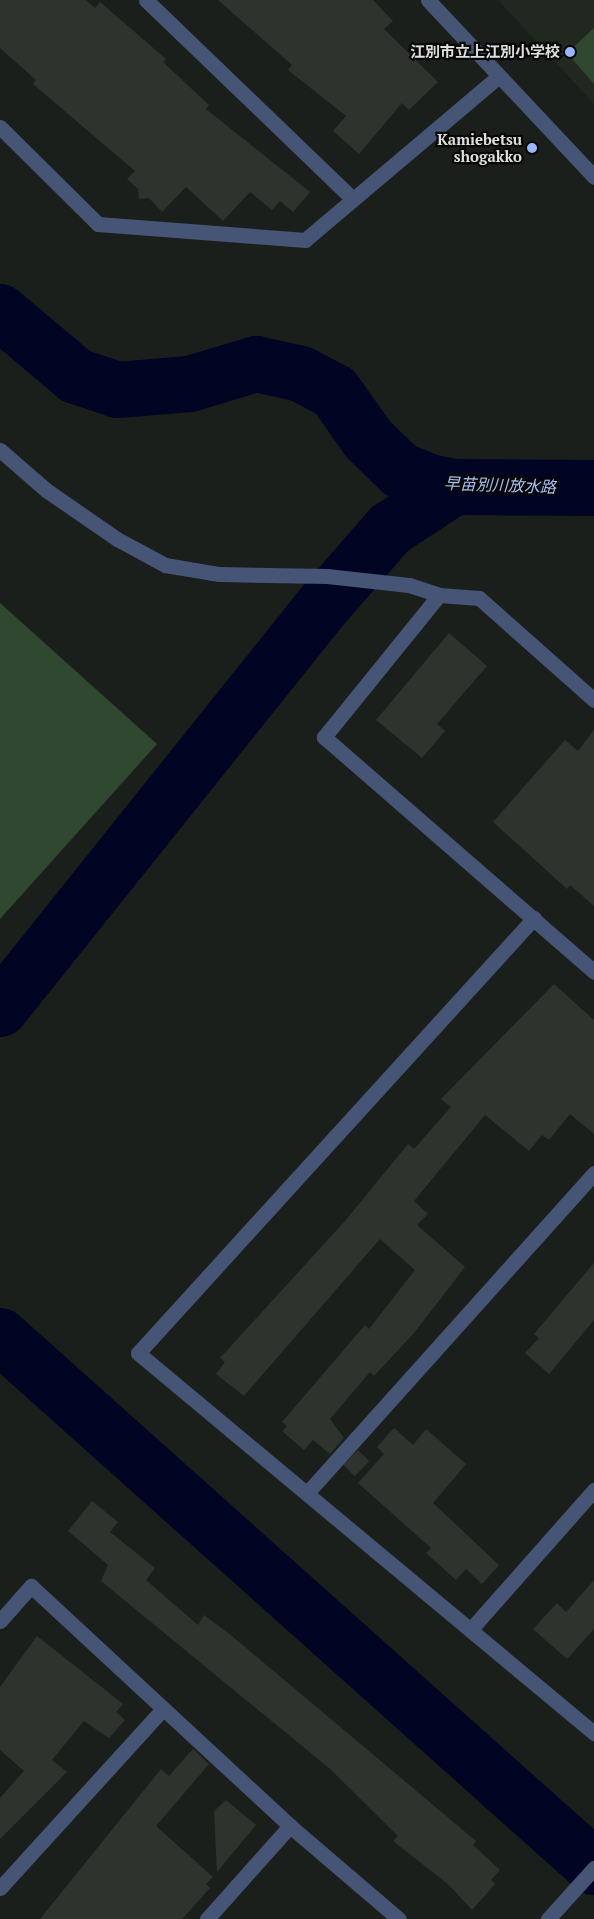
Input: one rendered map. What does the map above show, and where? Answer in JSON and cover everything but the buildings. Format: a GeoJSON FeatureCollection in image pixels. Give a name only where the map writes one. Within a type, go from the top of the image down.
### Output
{"type":"FeatureCollection","features":[{"type":"Feature","properties":{"kind":"street"},"geometry":{"type":"LineString","coordinates":[[146,0],[353,199]]}},
{"type":"Feature","properties":{"kind":"street"},"geometry":{"type":"LineString","coordinates":[[428,0],[594,176]]}},
{"type":"Feature","properties":{"kind":"street"},"geometry":{"type":"LineString","coordinates":[[0,127],[98,224],[305,240],[499,76]]}},
{"type":"Feature","properties":{"kind":"street"},"geometry":{"type":"LineString","coordinates":[[0,450],[54,496],[116,539],[165,564],[220,574],[327,576],[409,585],[439,595],[479,598],[594,700]]}},
{"type":"Feature","properties":{"kind":"street"},"geometry":{"type":"LineString","coordinates":[[439,595],[324,737],[594,972]]}},
{"type":"Feature","properties":{"kind":"street"},"geometry":{"type":"LineString","coordinates":[[534,918],[138,1353],[472,1629],[594,1733]]}},
{"type":"Feature","properties":{"kind":"street"},"geometry":{"type":"LineString","coordinates":[[307,1493],[594,1173]]}},
{"type":"Feature","properties":{"kind":"street"},"geometry":{"type":"LineString","coordinates":[[472,1629],[594,1490]]}},
{"type":"Feature","properties":{"kind":"street"},"geometry":{"type":"LineString","coordinates":[[0,1621],[31,1586],[290,1826],[399,1919]]}},
{"type":"Feature","properties":{"kind":"street"},"geometry":{"type":"LineString","coordinates":[[0,1888],[163,1709]]}},
{"type":"Feature","properties":{"kind":"street"},"geometry":{"type":"LineString","coordinates":[[207,1919],[290,1826]]}},
{"type":"Feature","properties":{"kind":"street"},"geometry":{"type":"LineString","coordinates":[[548,1919],[594,1868]]}},
{"type":"Feature","properties":{"kind":"shaded area","name":"江別市立上江別小学校"},"geometry":{"type":"Polygon","coordinates":[[[498,0],[594,0],[594,104],[498,0]]]}},
{"type":"Feature","properties":{"kind":"green space"},"geometry":{"type":"Polygon","coordinates":[[[594,28],[594,84],[567,53],[594,28]]]}},
{"type":"Feature","properties":{"kind":"green space"},"geometry":{"type":"Polygon","coordinates":[[[0,603],[157,744],[0,919],[0,603]]]}},
{"type":"Feature","properties":{"kind":"waterway","name":"早苗別川放水路"},"geometry":{"type":"LineString","coordinates":[[0,312],[76,376],[118,390],[190,384],[256,364],[301,374],[335,392],[368,439],[400,470],[429,482],[454,487],[594,488]]}},
{"type":"Feature","properties":{"kind":"waterway"},"geometry":{"type":"LineString","coordinates":[[0,1009],[321,608],[390,529],[454,487]]}},
{"type":"Feature","properties":{"kind":"waterway"},"geometry":{"type":"LineString","coordinates":[[0,1336],[594,1867]]}},
{"type":"Feature","properties":{"kind":"place","name":"江別市立上江別小学校"},"geometry":{"type":"Point","coordinates":[570,52]}},
{"type":"Feature","properties":{"kind":"place","name":"Kamiebetsu shogakko"},"geometry":{"type":"Point","coordinates":[532,148]}}]}
